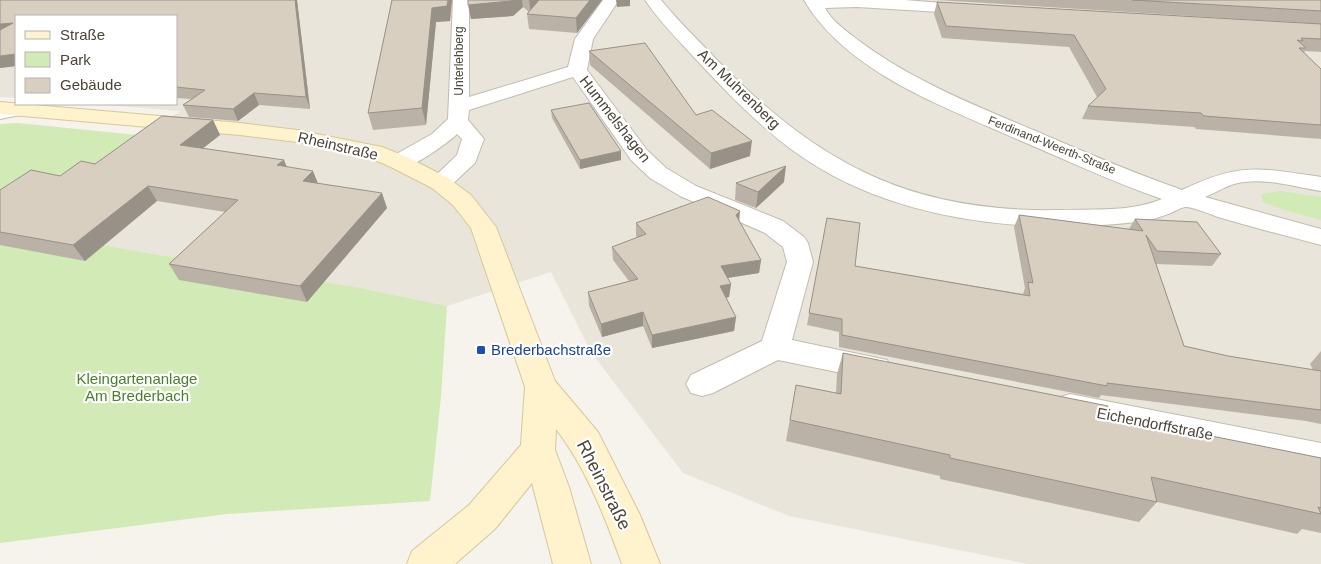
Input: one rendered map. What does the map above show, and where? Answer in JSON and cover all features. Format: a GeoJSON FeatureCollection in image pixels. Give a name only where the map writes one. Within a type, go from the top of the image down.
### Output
{"type":"FeatureCollection","features":[{"type":"Feature","properties":{"kind":"street","name":"Unterlehberg"},"geometry":{"type":"LineString","coordinates":[[458,114],[461,0]]}},
{"type":"Feature","properties":{"kind":"street","name":"Hummelshagen"},"geometry":{"type":"LineString","coordinates":[[611,0],[584,39],[577,70],[639,155],[658,173],[688,191],[774,227],[795,243],[800,262],[775,348]]}},
{"type":"Feature","properties":{"kind":"street","name":"Am Muhrenberg"},"geometry":{"type":"LineString","coordinates":[[653,0],[668,19],[770,121],[820,158],[858,180],[889,194],[928,205],[974,213],[1046,219],[1141,214],[1229,178],[1255,175],[1321,184]]}},
{"type":"Feature","properties":{"kind":"street"},"geometry":{"type":"LineString","coordinates":[[813,2],[857,2],[988,10]]}},
{"type":"Feature","properties":{"kind":"street","name":"Ferdinand-Weerth-Straße"},"geometry":{"type":"LineString","coordinates":[[813,2],[823,18],[846,39],[888,69],[953,104],[1064,151],[1184,198],[1258,221],[1321,237]]}},
{"type":"Feature","properties":{"kind":"street","name":"Hummelshagen"},"geometry":{"type":"LineString","coordinates":[[458,114],[577,70]]}},
{"type":"Feature","properties":{"kind":"street","name":"Rheinstraße"},"geometry":{"type":"LineString","coordinates":[[0,108],[240,129],[297,136],[374,152],[399,162],[440,183],[462,200],[483,227],[541,386],[586,442],[627,527],[640,564]]}},
{"type":"Feature","properties":{"kind":"street"},"geometry":{"type":"LineString","coordinates":[[399,162],[440,139],[458,114],[473,139],[466,158],[440,183]]}},
{"type":"Feature","properties":{"kind":"street"},"geometry":{"type":"LineString","coordinates":[[702,384],[775,348],[902,373]]}},
{"type":"Feature","properties":{"kind":"street","name":"Rheinstraße"},"geometry":{"type":"LineString","coordinates":[[541,386],[538,450],[551,487],[572,564]]}},
{"type":"Feature","properties":{"kind":"street","name":"Eichendorffstraße"},"geometry":{"type":"LineString","coordinates":[[1038,401],[1321,458]]}},
{"type":"Feature","properties":{"kind":"street"},"geometry":{"type":"LineString","coordinates":[[426,564],[482,517],[538,450]]}},
{"type":"Feature","properties":{"kind":"lane"},"geometry":{"type":"LineString","coordinates":[[0,115],[25,110]]}},
{"type":"Feature","properties":{"kind":"shaded area"},"geometry":{"type":"Polygon","coordinates":[[[0,0],[1321,0],[1321,564],[1028,564],[789,516],[683,473],[591,352],[551,272],[447,306],[351,286],[274,275],[15,230],[180,111],[105,105],[178,105],[178,15],[15,15],[15,98],[0,97],[0,0]]]}},
{"type":"Feature","properties":{"kind":"green space","name":"Kleingartenanlage Am Brederbach"},"geometry":{"type":"Polygon","coordinates":[[[18,123],[147,136],[16,230],[274,275],[351,286],[447,306],[441,397],[430,501],[227,514],[0,543],[0,124],[18,123]]]}},
{"type":"Feature","properties":{"kind":"green space"},"geometry":{"type":"Polygon","coordinates":[[[1280,191],[1321,197],[1321,220],[1262,202],[1262,194],[1280,191]]]}},
{"type":"Feature","properties":{"kind":"building"},"geometry":{"type":"Polygon","coordinates":[[[0,0],[295,0],[306,97],[254,93],[233,109],[183,105],[205,90],[178,87],[178,15],[15,15],[15,54],[0,56],[0,30],[13,23],[0,24],[0,0]]]}},
{"type":"Feature","properties":{"kind":"building"},"geometry":{"type":"Polygon","coordinates":[[[392,0],[448,0],[447,6],[432,8],[422,108],[368,113],[392,0]]]}},
{"type":"Feature","properties":{"kind":"building"},"geometry":{"type":"Polygon","coordinates":[[[468,0],[512,0],[468,5],[468,0]]]}},
{"type":"Feature","properties":{"kind":"building"},"geometry":{"type":"Polygon","coordinates":[[[539,0],[590,0],[576,18],[527,14],[539,0]]]}},
{"type":"Feature","properties":{"kind":"building"},"geometry":{"type":"Polygon","coordinates":[[[1132,0],[1321,0],[1321,11],[1132,0]]]}},
{"type":"Feature","properties":{"kind":"building"},"geometry":{"type":"Polygon","coordinates":[[[937,2],[1321,24],[1321,39],[1301,38],[1303,41],[1297,40],[1306,48],[1299,48],[1321,69],[1321,125],[1204,116],[1201,113],[1088,106],[1106,89],[1074,35],[946,26],[937,2]]]}},
{"type":"Feature","properties":{"kind":"building"},"geometry":{"type":"Polygon","coordinates":[[[645,43],[696,115],[712,110],[752,141],[711,153],[589,51],[645,43]]]}},
{"type":"Feature","properties":{"kind":"building"},"geometry":{"type":"Polygon","coordinates":[[[589,103],[621,151],[580,160],[551,110],[589,103]]]}},
{"type":"Feature","properties":{"kind":"building"},"geometry":{"type":"Polygon","coordinates":[[[162,116],[213,120],[180,145],[284,160],[277,165],[313,171],[303,181],[382,193],[300,286],[169,264],[238,200],[148,186],[73,245],[0,232],[0,190],[31,170],[60,176],[81,161],[95,164],[162,116]]]}},
{"type":"Feature","properties":{"kind":"building"},"geometry":{"type":"Polygon","coordinates":[[[786,166],[758,192],[736,183],[786,166]]]}},
{"type":"Feature","properties":{"kind":"building"},"geometry":{"type":"Polygon","coordinates":[[[708,197],[740,211],[736,215],[761,260],[721,266],[731,284],[720,286],[736,317],[652,335],[643,312],[601,324],[588,292],[638,279],[612,247],[646,234],[636,223],[708,197]]]}},
{"type":"Feature","properties":{"kind":"building"},"geometry":{"type":"Polygon","coordinates":[[[1019,215],[1143,231],[1135,219],[1197,222],[1221,254],[1157,251],[1146,235],[1184,346],[1228,356],[1321,371],[1321,410],[1107,383],[1107,386],[842,335],[842,319],[809,313],[827,218],[860,223],[855,266],[1030,296],[1028,282],[1033,283],[1019,215]]]}},
{"type":"Feature","properties":{"kind":"building"},"geometry":{"type":"Polygon","coordinates":[[[843,353],[1108,406],[1107,415],[1321,458],[1321,508],[1318,507],[1321,514],[1151,477],[1157,502],[950,458],[950,455],[790,420],[796,385],[841,394],[843,353]]]}},
{"type":"Feature","properties":{"kind":"place","name":"Brederbachstraße"},"geometry":{"type":"Point","coordinates":[481,350]}}]}
